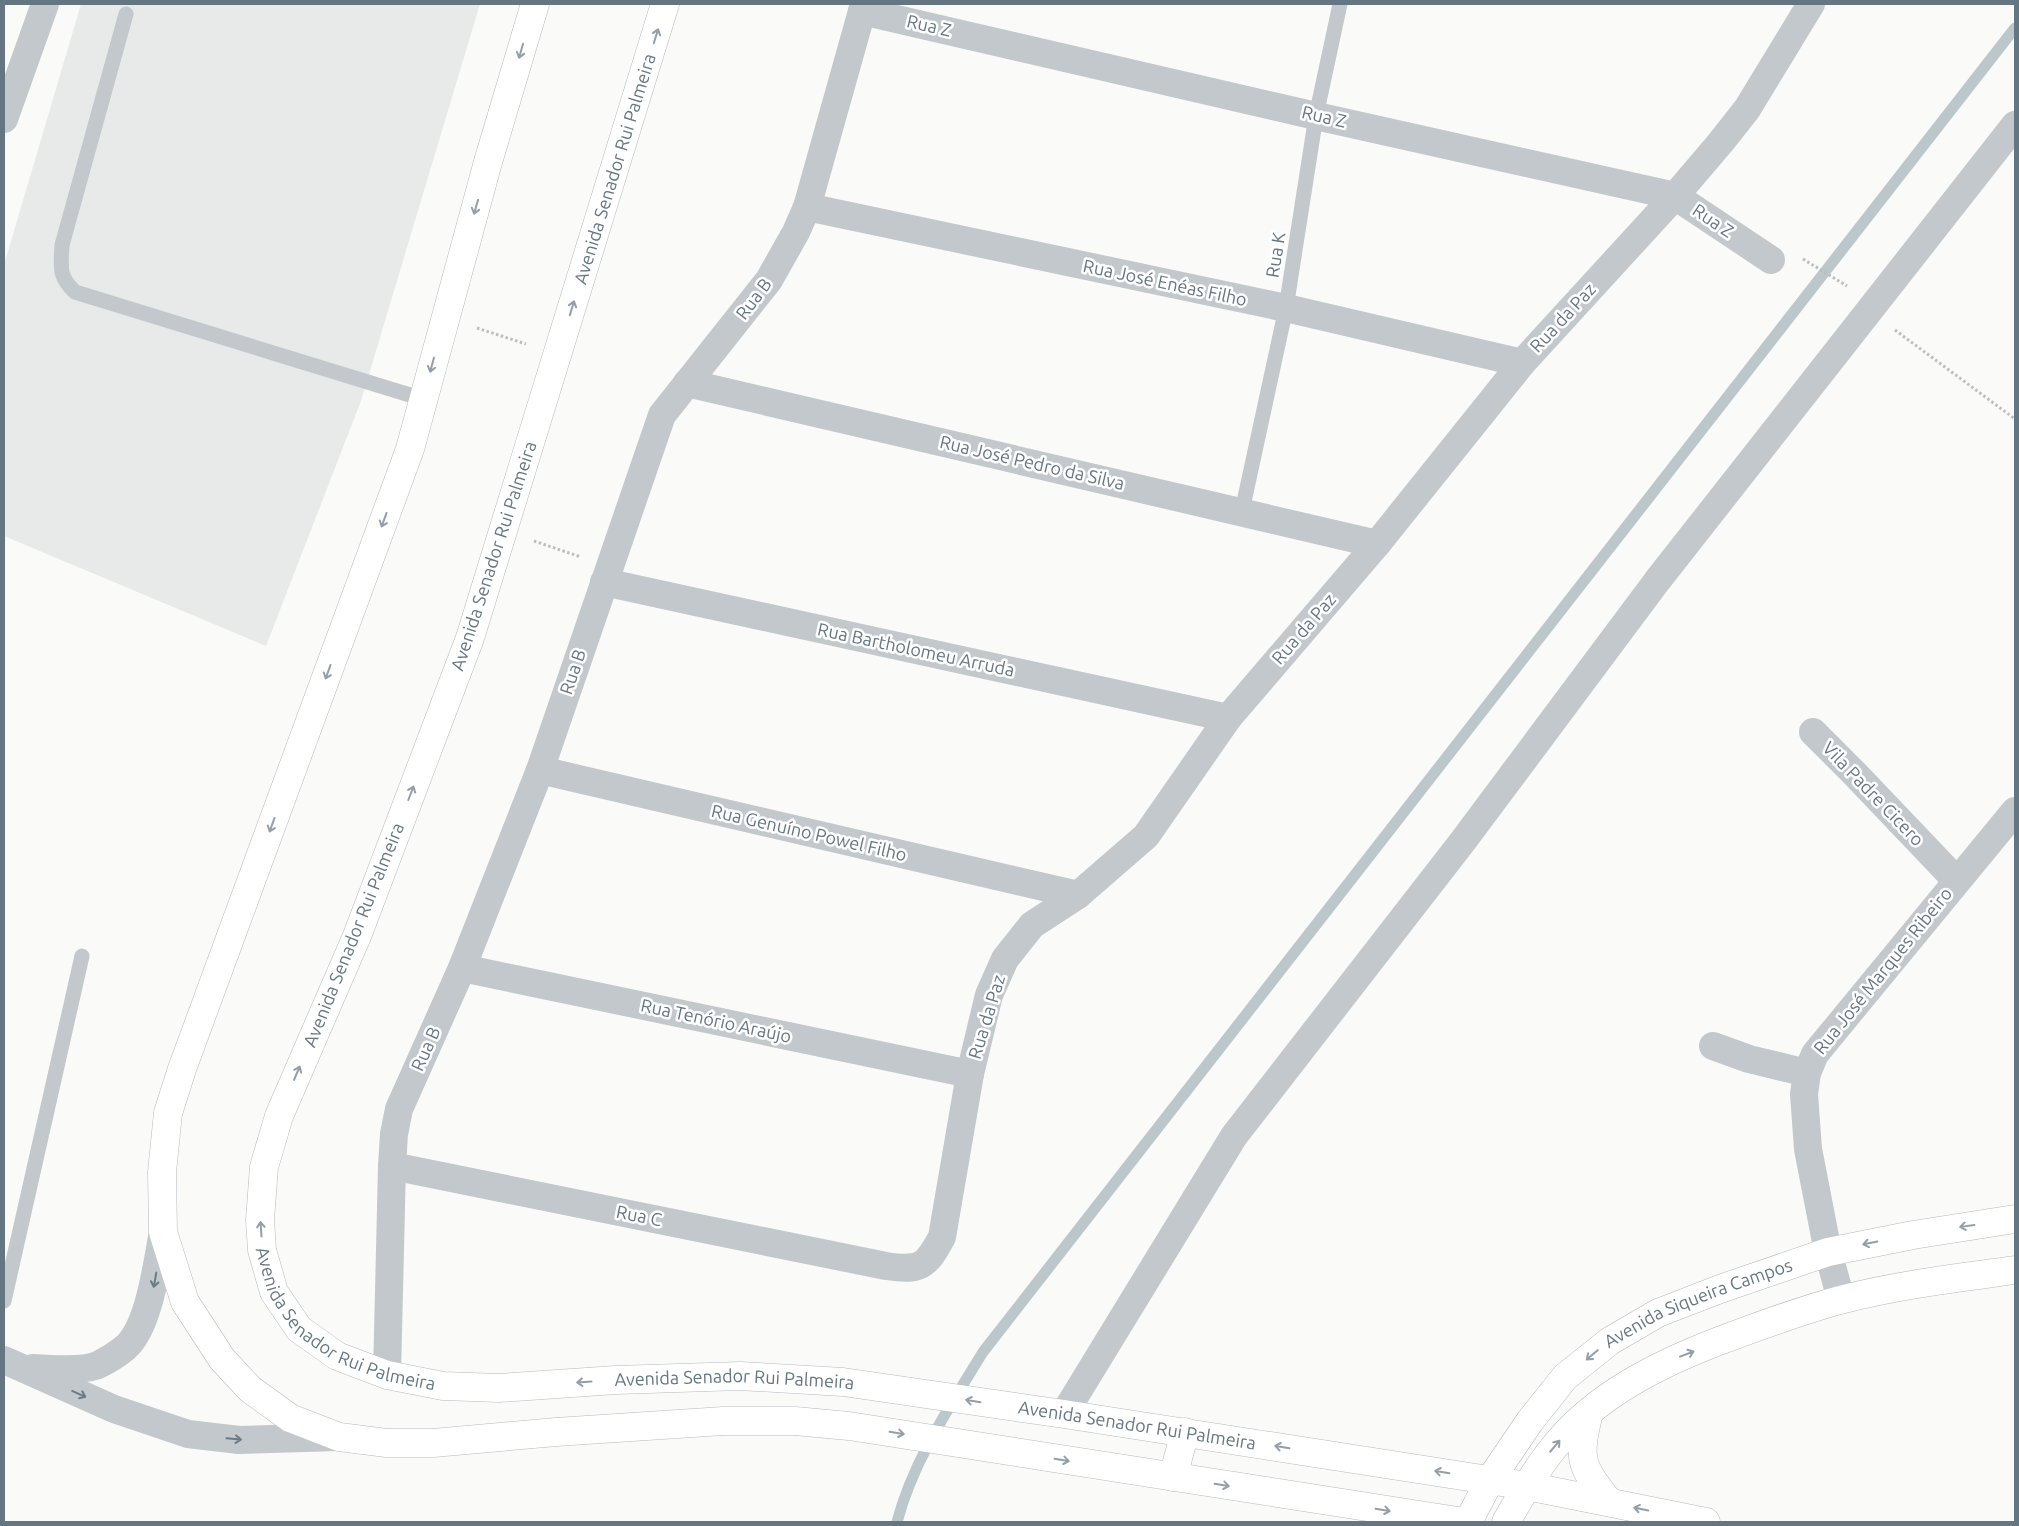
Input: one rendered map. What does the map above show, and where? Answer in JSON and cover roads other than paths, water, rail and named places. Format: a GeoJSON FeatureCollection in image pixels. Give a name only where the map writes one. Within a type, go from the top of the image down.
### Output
{"type":"FeatureCollection","features":[{"type":"Feature","properties":{"kind":"main road","name":"Avenida Senador Rui Palmeira"},"geometry":{"type":"LineString","coordinates":[[535,4],[445,318],[410,449],[182,1068],[168,1114],[162,1172],[163,1232],[185,1302],[222,1359],[250,1389],[290,1418],[339,1437],[387,1443],[433,1443],[556,1432],[723,1421],[795,1420],[849,1426],[1464,1522]]}},
{"type":"Feature","properties":{"kind":"main road","name":"Avenida Senador Rui Palmeira"},"geometry":{"type":"LineString","coordinates":[[665,4],[470,638],[357,936],[279,1116],[264,1167],[260,1220],[262,1250],[274,1292],[299,1329],[337,1356],[387,1375],[443,1386],[499,1388],[616,1380],[740,1376],[842,1382],[1184,1432],[1490,1480],[1706,1522]]}},
{"type":"Feature","properties":{"kind":"main road","name":"Avenida Siqueira Campos"},"geometry":{"type":"LineString","coordinates":[[1468,1522],[1490,1480],[1530,1421],[1565,1377],[1610,1340],[1658,1313],[1720,1289],[1828,1252],[1913,1235],[2015,1219]]}},
{"type":"Feature","properties":{"kind":"main road"},"geometry":{"type":"LineString","coordinates":[[1506,1522],[1527,1486],[1555,1445],[1589,1412],[1630,1382],[1677,1357],[1774,1320],[1841,1299],[1926,1283],[2015,1270]]}},
{"type":"Feature","properties":{"kind":"main road"},"geometry":{"type":"LineString","coordinates":[[1589,1412],[1582,1442],[1582,1460],[1589,1477],[1608,1502]]}},
{"type":"Feature","properties":{"kind":"main road"},"geometry":{"type":"LineString","coordinates":[[1172,1477],[1184,1432]]}},
{"type":"Feature","properties":{"kind":"street"},"geometry":{"type":"LineString","coordinates":[[4,119],[45,4]]}},
{"type":"Feature","properties":{"kind":"street","name":"Rua da Paz"},"geometry":{"type":"LineString","coordinates":[[886,1266],[908,1269],[921,1265],[932,1256],[942,1237],[970,1074],[989,995],[1005,959],[1032,925],[1078,895],[1146,836],[1228,718],[1377,544],[1522,363],[1675,196],[1747,109],[1811,4]]}},
{"type":"Feature","properties":{"kind":"street","name":"Rua Z"},"geometry":{"type":"LineString","coordinates":[[863,7],[1316,116],[1675,196],[1771,260]]}},
{"type":"Feature","properties":{"kind":"street","name":"Rua B"},"geometry":{"type":"LineString","coordinates":[[387,1375],[392,1166],[394,1134],[399,1109],[462,968],[540,770],[662,415],[769,280],[796,232],[807,207],[863,7]]}},
{"type":"Feature","properties":{"kind":"street"},"geometry":{"type":"LineString","coordinates":[[1064,1414],[1234,1136],[1463,841],[1657,581],[2015,125]]}},
{"type":"Feature","properties":{"kind":"street","name":"Rua José Enéas Filho"},"geometry":{"type":"LineString","coordinates":[[807,207],[1286,308],[1522,363]]}},
{"type":"Feature","properties":{"kind":"street","name":"Rua José Pedro da Silva"},"geometry":{"type":"LineString","coordinates":[[687,383],[1377,544]]}},
{"type":"Feature","properties":{"kind":"street","name":"Rua Bartholomeu Arruda"},"geometry":{"type":"LineString","coordinates":[[607,574],[1228,718]]}},
{"type":"Feature","properties":{"kind":"street","name":"Vila Padre Cicero"},"geometry":{"type":"LineString","coordinates":[[1812,732],[1855,774],[1956,880]]}},
{"type":"Feature","properties":{"kind":"street","name":"Rua Genuíno Powel Filho"},"geometry":{"type":"LineString","coordinates":[[540,770],[1078,895]]}},
{"type":"Feature","properties":{"kind":"street","name":"Rua José Marques Ribeiro"},"geometry":{"type":"LineString","coordinates":[[1841,1299],[1828,1252],[1808,1149],[1804,1094],[1807,1074],[1815,1054],[1956,880],[2015,811]]}},
{"type":"Feature","properties":{"kind":"street","name":"Rua Tenório Araújo"},"geometry":{"type":"LineString","coordinates":[[462,968],[970,1074]]}},
{"type":"Feature","properties":{"kind":"street"},"geometry":{"type":"LineString","coordinates":[[1712,1046],[1749,1059],[1807,1074]]}},
{"type":"Feature","properties":{"kind":"street","name":"Rua C"},"geometry":{"type":"LineString","coordinates":[[392,1166],[886,1266]]}},
{"type":"Feature","properties":{"kind":"street"},"geometry":{"type":"LineString","coordinates":[[11,1363],[53,1370],[96,1366],[126,1347],[137,1332],[153,1290],[163,1232]]}},
{"type":"Feature","properties":{"kind":"street"},"geometry":{"type":"LineString","coordinates":[[11,1363],[114,1409],[188,1434],[239,1440],[339,1437]]}},
{"type":"Feature","properties":{"kind":"lane","name":"Rua K"},"geometry":{"type":"LineString","coordinates":[[1242,511],[1286,308],[1316,116],[1340,4]]}},
{"type":"Feature","properties":{"kind":"lane"},"geometry":{"type":"LineString","coordinates":[[126,14],[62,245],[61,267],[65,282],[75,292],[423,399]]}},
{"type":"Feature","properties":{"kind":"lane"},"geometry":{"type":"LineString","coordinates":[[4,1301],[82,956]]}},
{"type":"Feature","properties":{"kind":"waterway"},"geometry":{"type":"LineString","coordinates":[[897,1522],[913,1477],[934,1434],[983,1352],[2015,28]]}}]}
